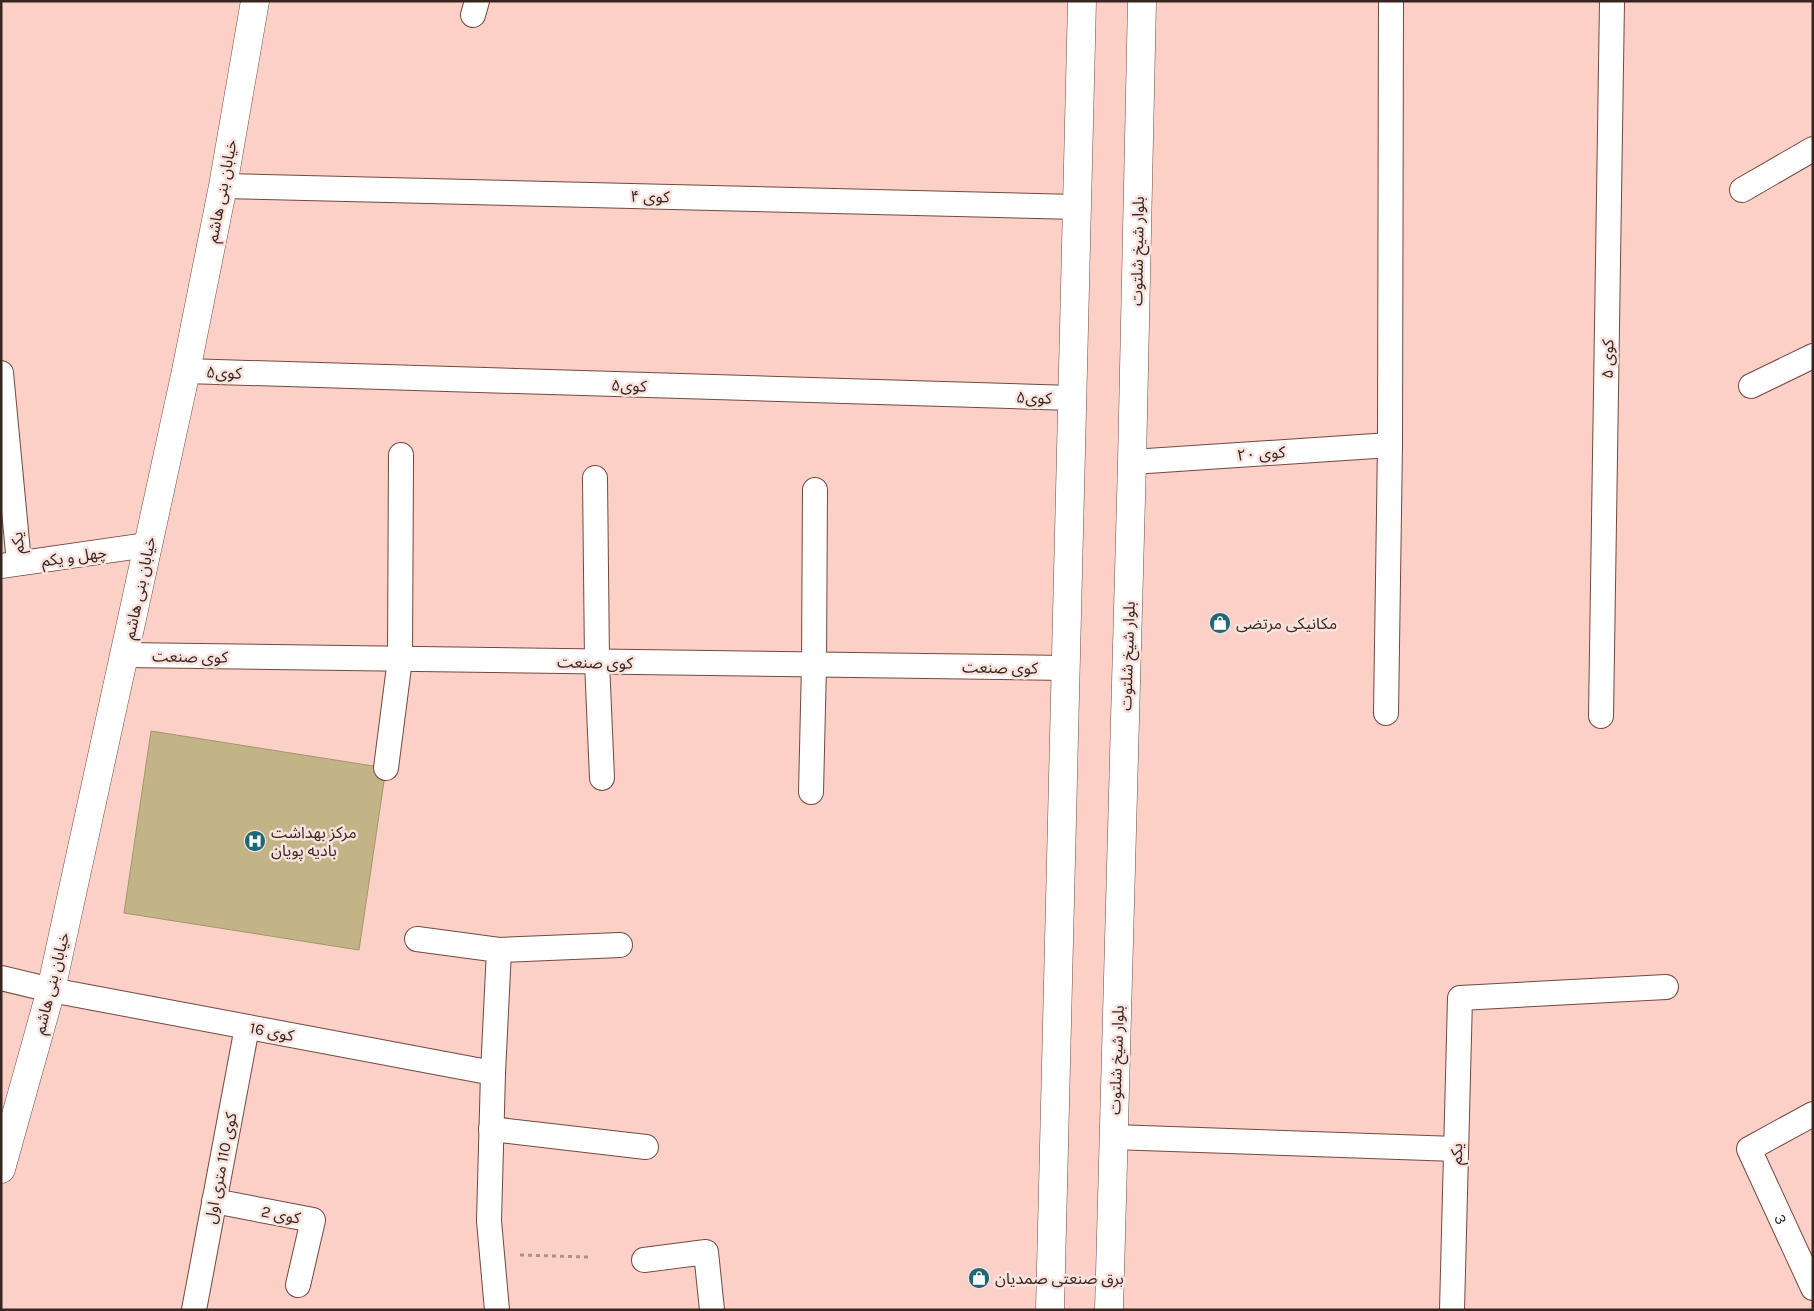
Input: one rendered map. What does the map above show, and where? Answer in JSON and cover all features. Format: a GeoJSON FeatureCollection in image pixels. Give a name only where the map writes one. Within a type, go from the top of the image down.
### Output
{"type":"FeatureCollection","features":[{"type":"Feature","properties":{"kind":"main road","name":"خیابان بنی هاشم"},"geometry":{"type":"LineString","coordinates":[[1,1169],[51,990],[186,371],[223,186],[255,1]]}},
{"type":"Feature","properties":{"kind":"main road"},"geometry":{"type":"LineString","coordinates":[[1050,1310],[1082,1]]}},
{"type":"Feature","properties":{"kind":"main road","name":"بلوار شیخ شلتوت"},"geometry":{"type":"LineString","coordinates":[[1109,1310],[1132,462],[1142,1]]}},
{"type":"Feature","properties":{"kind":"street"},"geometry":{"type":"LineString","coordinates":[[1386,713],[1390,445],[1391,1]]}},
{"type":"Feature","properties":{"kind":"street","name":"کوی ۵"},"geometry":{"type":"LineString","coordinates":[[1601,716],[1612,1]]}},
{"type":"Feature","properties":{"kind":"street"},"geometry":{"type":"LineString","coordinates":[[1742,190],[1813,150]]}},
{"type":"Feature","properties":{"kind":"street","name":"کوی ۴"},"geometry":{"type":"LineString","coordinates":[[223,186],[1077,207]]}},
{"type":"Feature","properties":{"kind":"street"},"geometry":{"type":"LineString","coordinates":[[1751,386],[1813,356]]}},
{"type":"Feature","properties":{"kind":"street","name":"کوی۵"},"geometry":{"type":"LineString","coordinates":[[186,371],[1072,398]]}},
{"type":"Feature","properties":{"kind":"street","name":"یکم"},"geometry":{"type":"LineString","coordinates":[[1,373],[10,564]]}},
{"type":"Feature","properties":{"kind":"street","name":"کوی ۲۰"},"geometry":{"type":"LineString","coordinates":[[1132,462],[1390,445]]}},
{"type":"Feature","properties":{"kind":"street"},"geometry":{"type":"LineString","coordinates":[[386,768],[400,659],[401,456]]}},
{"type":"Feature","properties":{"kind":"street"},"geometry":{"type":"LineString","coordinates":[[595,478],[597,662],[602,778]]}},
{"type":"Feature","properties":{"kind":"street"},"geometry":{"type":"LineString","coordinates":[[810,792],[814,665],[815,490]]}},
{"type":"Feature","properties":{"kind":"street","name":"چهل و یکم"},"geometry":{"type":"LineString","coordinates":[[10,564],[147,545]]}},
{"type":"Feature","properties":{"kind":"street","name":"کوی صنعت"},"geometry":{"type":"LineString","coordinates":[[124,656],[1066,668]]}},
{"type":"Feature","properties":{"kind":"street"},"geometry":{"type":"LineString","coordinates":[[417,939],[499,950],[620,945]]}},
{"type":"Feature","properties":{"kind":"street"},"geometry":{"type":"LineString","coordinates":[[497,1310],[489,1221],[499,950]]}},
{"type":"Feature","properties":{"kind":"street","name":"کوی 16"},"geometry":{"type":"LineString","coordinates":[[1,978],[51,990],[493,1073]]}},
{"type":"Feature","properties":{"kind":"street","name":"یکم"},"geometry":{"type":"LineString","coordinates":[[1452,1310],[1460,998],[1666,987]]}},
{"type":"Feature","properties":{"kind":"street","name":"کوی 110 متری اول"},"geometry":{"type":"LineString","coordinates":[[194,1310],[247,1027]]}},
{"type":"Feature","properties":{"kind":"street","name":"3"},"geometry":{"type":"LineString","coordinates":[[1813,1114],[1749,1150],[1813,1288]]}},
{"type":"Feature","properties":{"kind":"street"},"geometry":{"type":"LineString","coordinates":[[491,1128],[646,1147]]}},
{"type":"Feature","properties":{"kind":"street"},"geometry":{"type":"LineString","coordinates":[[1114,1137],[1456,1149]]}},
{"type":"Feature","properties":{"kind":"street","name":"کوی 2"},"geometry":{"type":"LineString","coordinates":[[214,1201],[313,1220],[298,1285]]}},
{"type":"Feature","properties":{"kind":"street"},"geometry":{"type":"LineString","coordinates":[[644,1260],[706,1252],[712,1310]]}},
{"type":"Feature","properties":{"kind":"path"},"geometry":{"type":"LineString","coordinates":[[492,1254],[588,1257]]}},
{"type":"Feature","properties":{"kind":"building","name":"مرکز بهداشت بادیه پویان"},"geometry":{"type":"Polygon","coordinates":[[[151,731],[386,768],[359,950],[124,913],[151,731]]]}},
{"type":"Feature","properties":{"kind":"place","name":"مکانیکی مرتضی"},"geometry":{"type":"Point","coordinates":[1220,623]}},
{"type":"Feature","properties":{"kind":"place","name":"مرکز بهداشت بادیه پویان"},"geometry":{"type":"Point","coordinates":[255,841]}},
{"type":"Feature","properties":{"kind":"place","name":"برق صنعتی صمدیان"},"geometry":{"type":"Point","coordinates":[979,1278]}}]}
